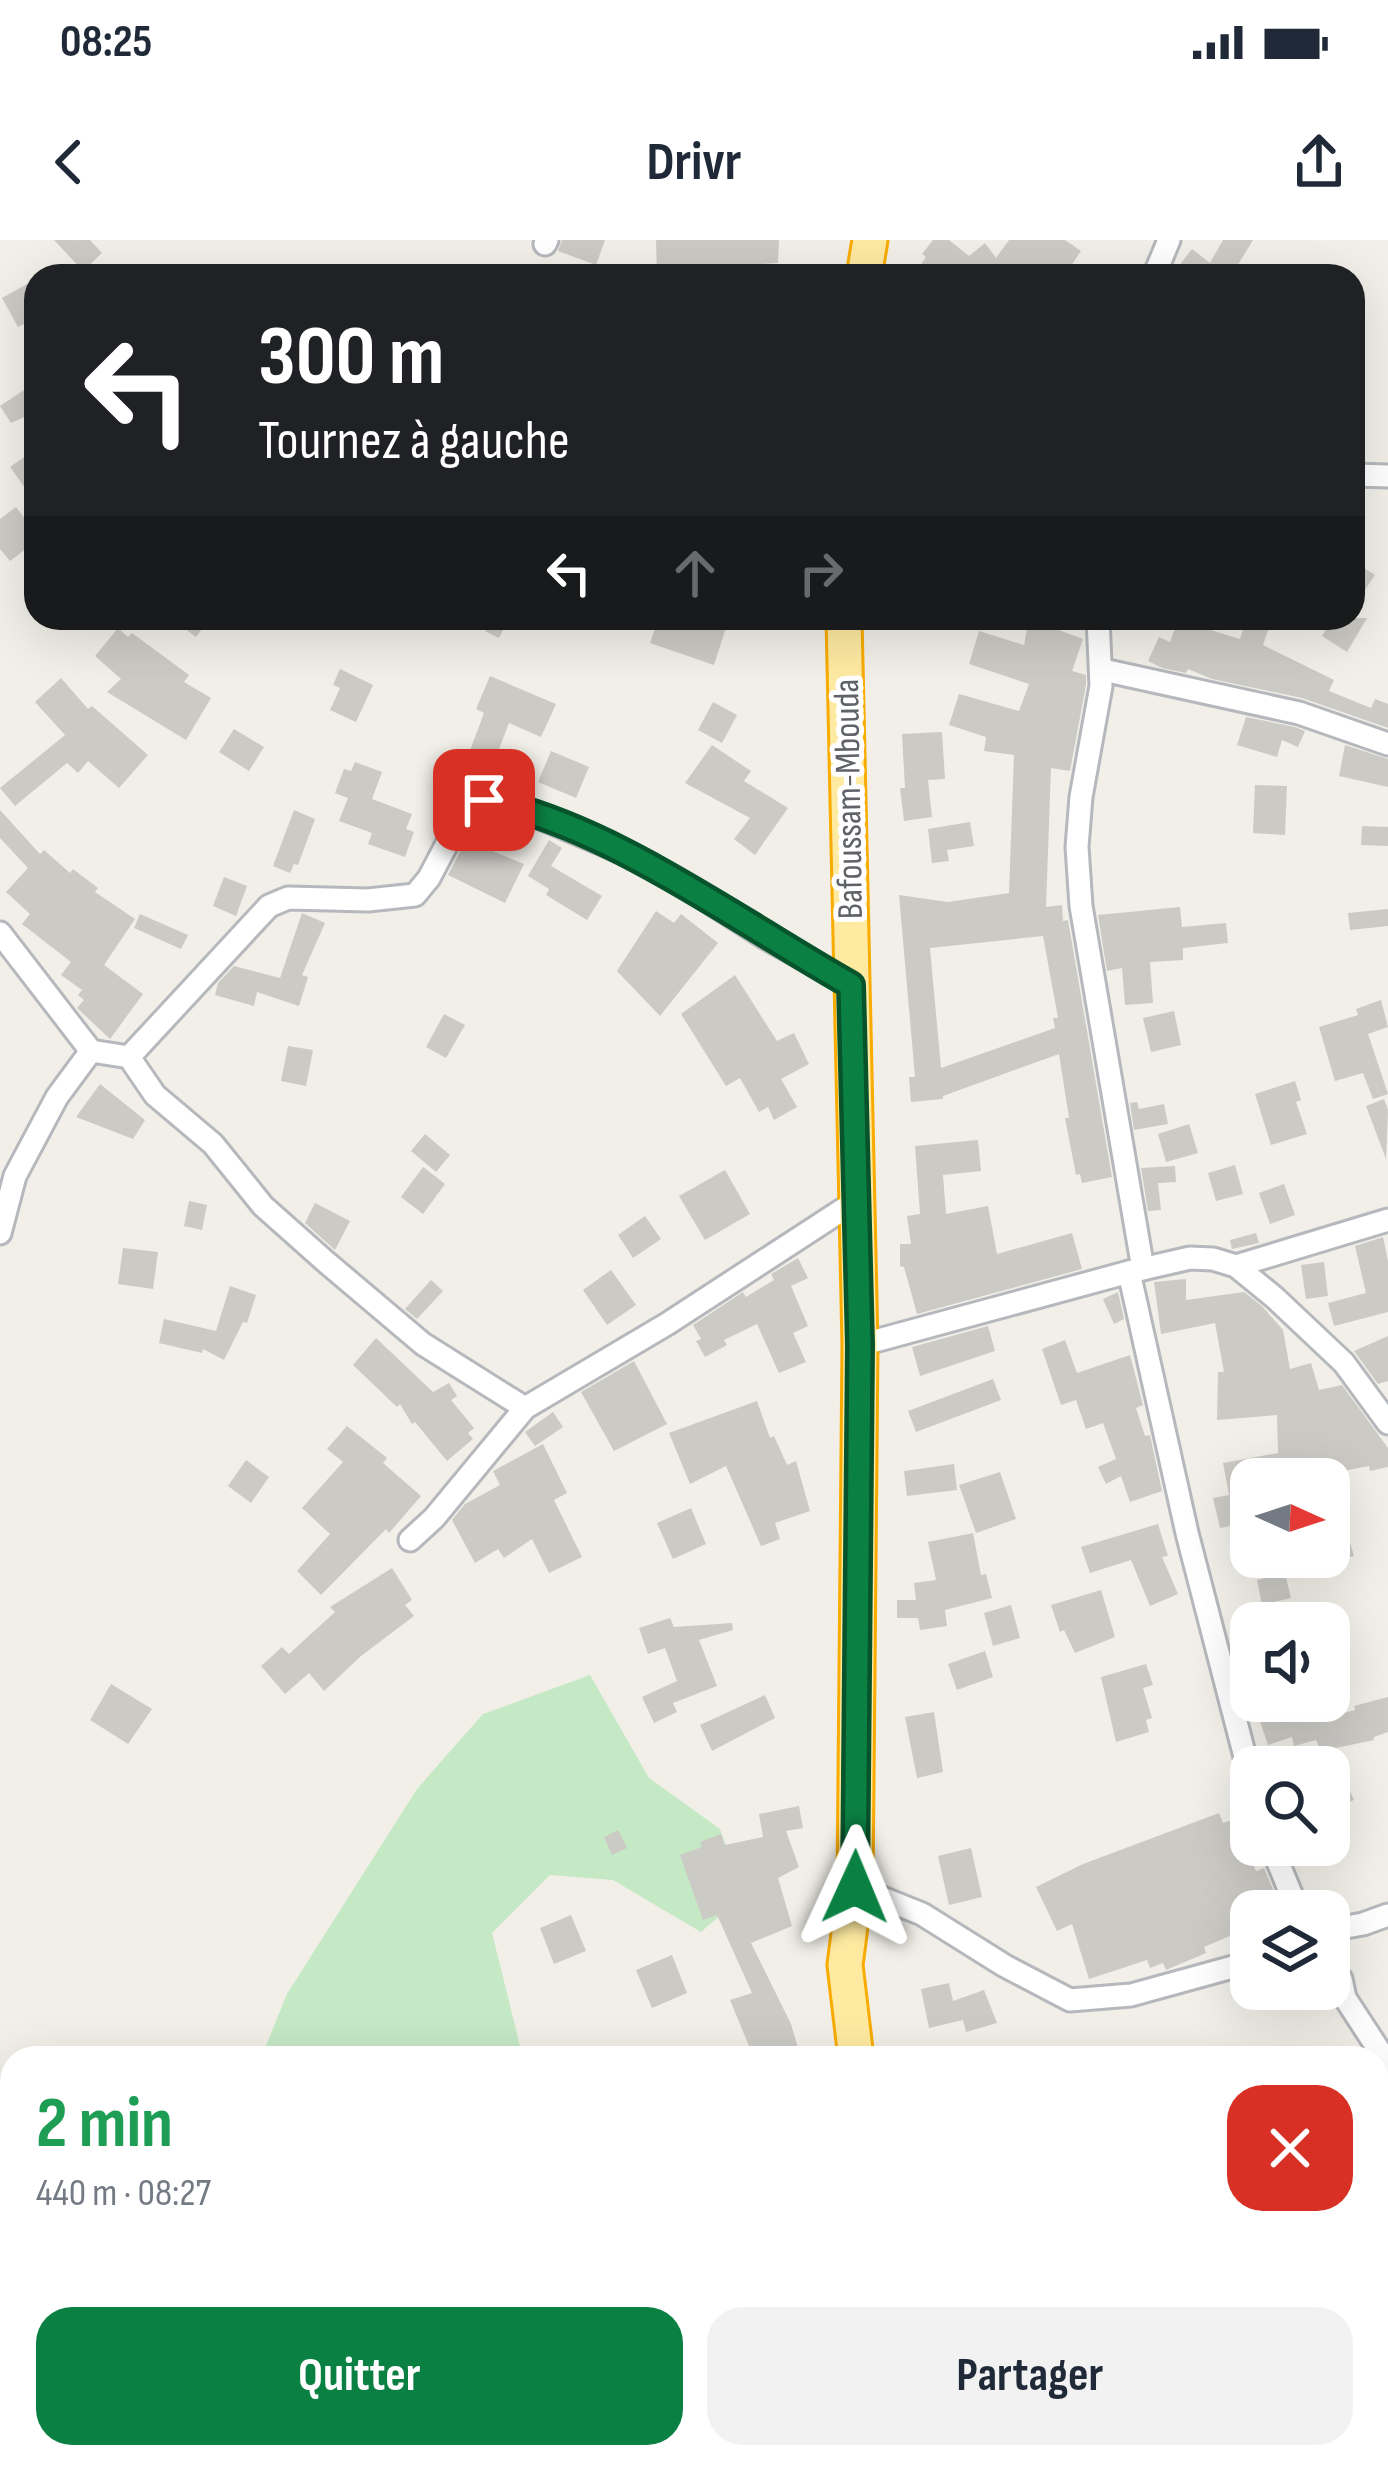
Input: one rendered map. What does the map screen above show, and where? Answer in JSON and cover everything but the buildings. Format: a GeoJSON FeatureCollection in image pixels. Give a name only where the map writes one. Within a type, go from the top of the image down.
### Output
{"type":"FeatureCollection","features":[{"type":"Feature","properties":{"kind":"highway","name":"Bafoussam-Mbouda"},"geometry":{"type":"LineString","coordinates":[[844,630],[860,1345],[855,1887],[845,1965],[855,2046]]}},
{"type":"Feature","properties":{"kind":"street"},"geometry":{"type":"LineString","coordinates":[[1094,630],[1103,670],[1081,797],[1081,906],[1136,1271],[1187,1533],[1242,1746]]}},
{"type":"Feature","properties":{"kind":"street"},"geometry":{"type":"LineString","coordinates":[[1103,670],[1299,713],[1388,744]]}},
{"type":"Feature","properties":{"kind":"street"},"geometry":{"type":"LineString","coordinates":[[128,1057],[269,906],[287,898],[368,900],[415,895],[469,802],[484,800],[522,810],[650,864],[851,985]]}},
{"type":"Feature","properties":{"kind":"street"},"geometry":{"type":"LineString","coordinates":[[0,933],[91,1051],[128,1057],[155,1095],[213,1144],[263,1205],[326,1262],[423,1344],[526,1408]]}},
{"type":"Feature","properties":{"kind":"street"},"geometry":{"type":"LineString","coordinates":[[0,1233],[15,1176],[57,1097],[91,1051]]}},
{"type":"Feature","properties":{"kind":"street"},"geometry":{"type":"LineString","coordinates":[[410,1540],[526,1408],[856,1201]]}},
{"type":"Feature","properties":{"kind":"street"},"geometry":{"type":"LineString","coordinates":[[860,1345],[1190,1258],[1236,1265],[1388,1220]]}},
{"type":"Feature","properties":{"kind":"street"},"geometry":{"type":"LineString","coordinates":[[1236,1265],[1344,1364],[1388,1423]]}},
{"type":"Feature","properties":{"kind":"street"},"geometry":{"type":"LineString","coordinates":[[855,1887],[922,1914],[1070,2000],[1131,1995],[1230,1968]]}},
{"type":"Feature","properties":{"kind":"street"},"geometry":{"type":"LineString","coordinates":[[1350,1926],[1388,1915]]}},
{"type":"Feature","properties":{"kind":"street"},"geometry":{"type":"LineString","coordinates":[[1350,2006],[1376,2046]]}},
{"type":"Feature","properties":{"kind":"green space"},"geometry":{"type":"Polygon","coordinates":[[[590,1675],[649,1778],[720,1829],[744,1895],[701,1932],[613,1880],[550,1875],[492,1933],[520,2046],[266,2046],[287,1994],[417,1789],[483,1714],[590,1675]]]}},
{"type":"Feature","properties":{"kind":"route"},"geometry":{"type":"LineString","coordinates":[[484,800],[536,816],[650,864],[851,985],[860,1345],[855,1887]]}}]}
